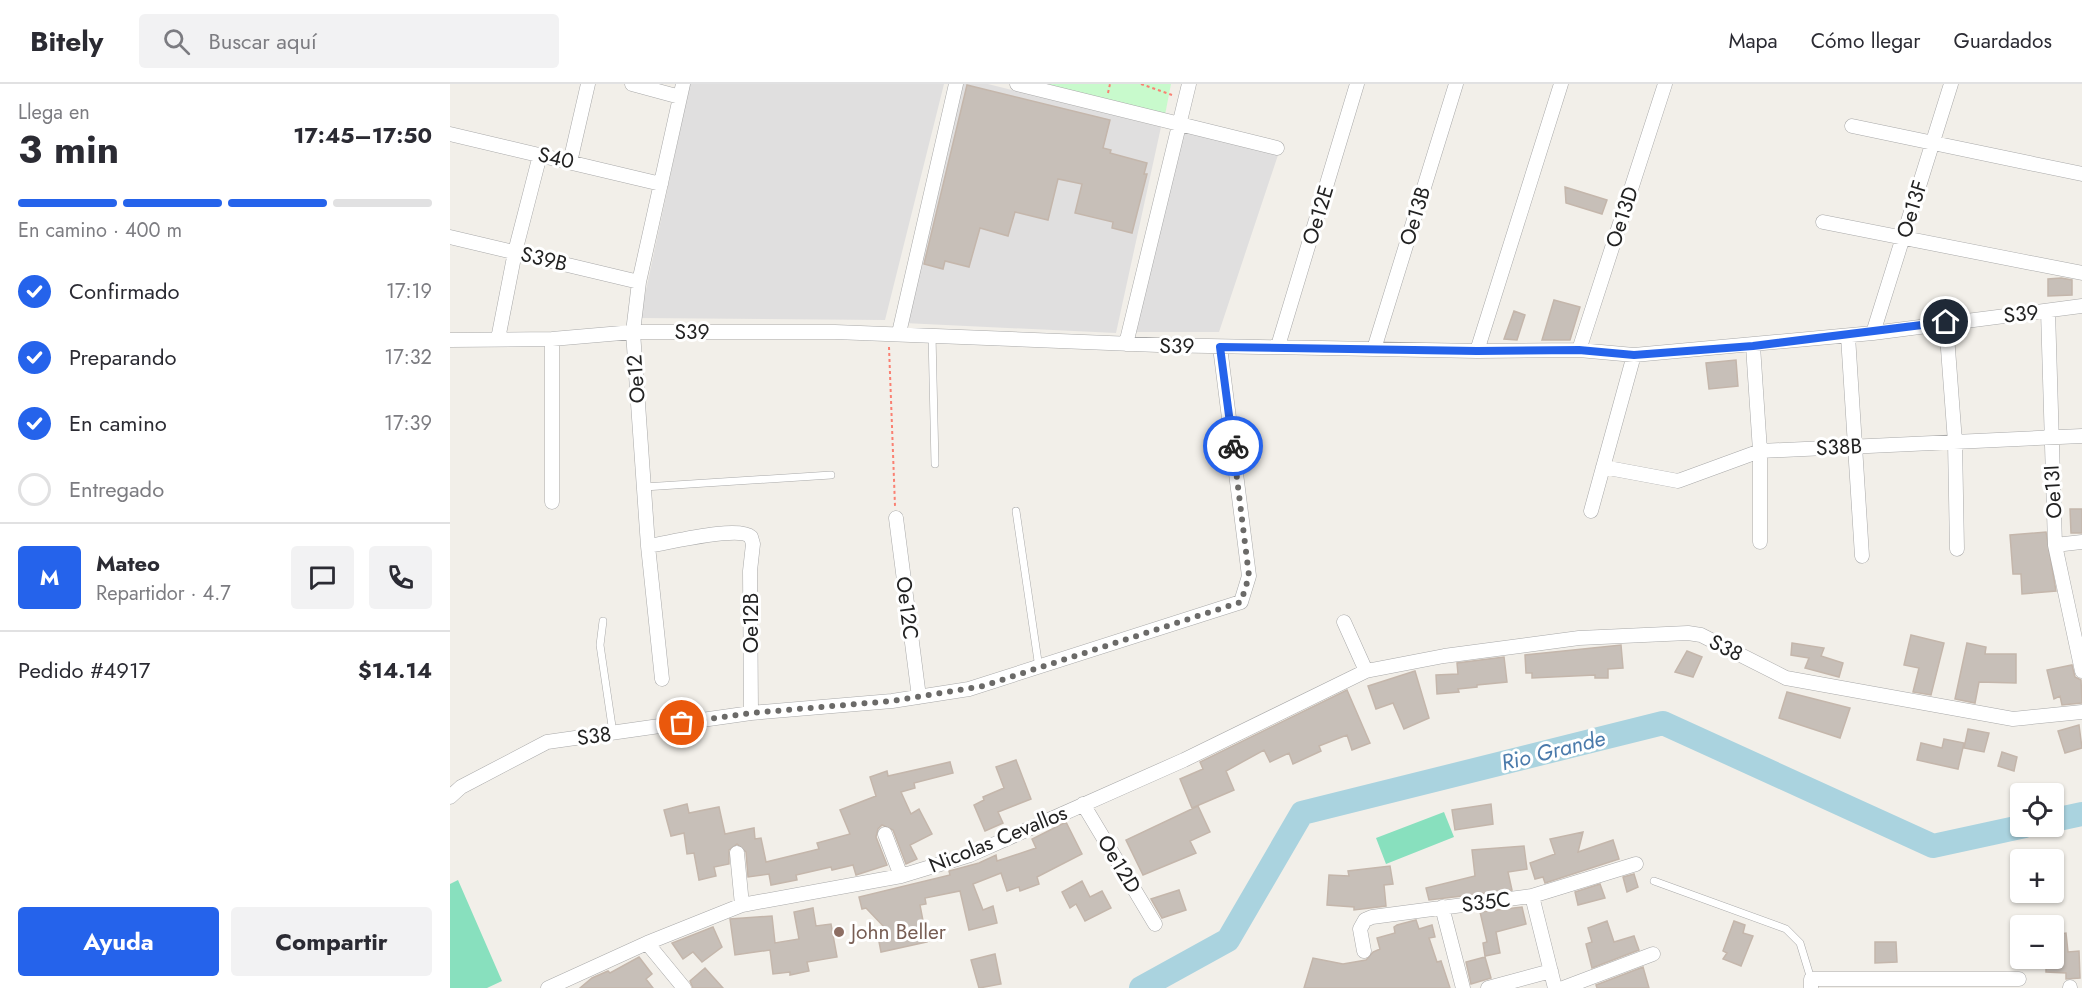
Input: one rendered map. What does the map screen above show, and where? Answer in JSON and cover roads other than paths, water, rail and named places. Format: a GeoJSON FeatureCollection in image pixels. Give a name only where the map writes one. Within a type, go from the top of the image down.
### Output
{"type":"FeatureCollection","features":[{"type":"Feature","properties":{"kind":"street"},"geometry":{"type":"LineString","coordinates":[[570,162],[588,84]]}},
{"type":"Feature","properties":{"kind":"street"},"geometry":{"type":"LineString","coordinates":[[632,84],[681,91]]}},
{"type":"Feature","properties":{"kind":"street"},"geometry":{"type":"LineString","coordinates":[[894,333],[956,84]]}},
{"type":"Feature","properties":{"kind":"street"},"geometry":{"type":"LineString","coordinates":[[1017,84],[1277,148]]}},
{"type":"Feature","properties":{"kind":"street"},"geometry":{"type":"LineString","coordinates":[[1126,344],[1189,84]]}},
{"type":"Feature","properties":{"kind":"street","name":"Oe12E"},"geometry":{"type":"LineString","coordinates":[[1278,346],[1357,84]]}},
{"type":"Feature","properties":{"kind":"street","name":"Oe13B"},"geometry":{"type":"LineString","coordinates":[[1374,349],[1456,84]]}},
{"type":"Feature","properties":{"kind":"street"},"geometry":{"type":"LineString","coordinates":[[1477,351],[1561,84]]}},
{"type":"Feature","properties":{"kind":"street","name":"Oe13D"},"geometry":{"type":"LineString","coordinates":[[1579,350],[1665,84]]}},
{"type":"Feature","properties":{"kind":"street","name":"Oe13F"},"geometry":{"type":"LineString","coordinates":[[1872,333],[1951,84]]}},
{"type":"Feature","properties":{"kind":"street","name":"Oe12"},"geometry":{"type":"LineString","coordinates":[[662,679],[648,546],[633,332],[639,282],[681,91]]}},
{"type":"Feature","properties":{"kind":"street"},"geometry":{"type":"LineString","coordinates":[[1852,126],[1933,141],[2082,174]]}},
{"type":"Feature","properties":{"kind":"street","name":"S40"},"geometry":{"type":"LineString","coordinates":[[450,134],[662,184]]}},
{"type":"Feature","properties":{"kind":"street"},"geometry":{"type":"LineString","coordinates":[[498,339],[515,252],[540,155]]}},
{"type":"Feature","properties":{"kind":"street"},"geometry":{"type":"LineString","coordinates":[[1823,222],[2082,273]]}},
{"type":"Feature","properties":{"kind":"street","name":"S39B"},"geometry":{"type":"LineString","coordinates":[[450,237],[639,282]]}},
{"type":"Feature","properties":{"kind":"street","name":"S39"},"geometry":{"type":"LineString","coordinates":[[450,340],[552,339],[633,332],[894,333],[1220,347],[1278,346],[1477,351],[1579,350],[1634,355],[1848,336],[2082,306]]}},
{"type":"Feature","properties":{"kind":"street","name":"Oe13I"},"geometry":{"type":"LineString","coordinates":[[2048,311],[2055,545],[2082,670]]}},
{"type":"Feature","properties":{"kind":"street"},"geometry":{"type":"LineString","coordinates":[[1946,322],[1955,442],[1957,549]]}},
{"type":"Feature","properties":{"kind":"street"},"geometry":{"type":"LineString","coordinates":[[1848,336],[1862,556]]}},
{"type":"Feature","properties":{"kind":"street"},"geometry":{"type":"LineString","coordinates":[[552,339],[552,502]]}},
{"type":"Feature","properties":{"kind":"street"},"geometry":{"type":"LineString","coordinates":[[1753,346],[1760,451],[1760,542]]}},
{"type":"Feature","properties":{"kind":"street"},"geometry":{"type":"LineString","coordinates":[[751,713],[919,697],[983,686],[1241,602],[1249,576],[1220,347]]}},
{"type":"Feature","properties":{"kind":"street"},"geometry":{"type":"LineString","coordinates":[[1591,511],[1634,355]]}},
{"type":"Feature","properties":{"kind":"street","name":"S38B"},"geometry":{"type":"LineString","coordinates":[[1603,466],[1678,481],[1760,451],[2082,436]]}},
{"type":"Feature","properties":{"kind":"street","name":"Oe12C"},"geometry":{"type":"LineString","coordinates":[[896,518],[919,697]]}},
{"type":"Feature","properties":{"kind":"street","name":"Oe12B"},"geometry":{"type":"LineString","coordinates":[[648,546],[727,533],[748,534],[753,544],[750,571],[751,713]]}},
{"type":"Feature","properties":{"kind":"street"},"geometry":{"type":"LineString","coordinates":[[2055,545],[2082,542]]}},
{"type":"Feature","properties":{"kind":"street"},"geometry":{"type":"LineString","coordinates":[[1344,622],[1365,671]]}},
{"type":"Feature","properties":{"kind":"street","name":"S38"},"geometry":{"type":"LineString","coordinates":[[1365,671],[1443,656],[1579,638],[1688,633],[1701,635],[1786,678],[2013,719],[2082,712]]}},
{"type":"Feature","properties":{"kind":"street","name":"Nicolas Cevallos"},"geometry":{"type":"LineString","coordinates":[[548,988],[647,943],[742,905],[901,876],[970,855],[1184,760],[1365,671]]}},
{"type":"Feature","properties":{"kind":"street","name":"S38"},"geometry":{"type":"LineString","coordinates":[[450,797],[461,788],[547,742],[751,713]]}},
{"type":"Feature","properties":{"kind":"street","name":"Oe12D"},"geometry":{"type":"LineString","coordinates":[[1083,804],[1155,924]]}},
{"type":"Feature","properties":{"kind":"street"},"geometry":{"type":"LineString","coordinates":[[885,834],[901,876]]}},
{"type":"Feature","properties":{"kind":"street"},"geometry":{"type":"LineString","coordinates":[[737,853],[742,905]]}},
{"type":"Feature","properties":{"kind":"street","name":"S35C"},"geometry":{"type":"LineString","coordinates":[[1364,951],[1360,929],[1365,920],[1442,907],[1532,896],[1636,864]]}},
{"type":"Feature","properties":{"kind":"street"},"geometry":{"type":"LineString","coordinates":[[1532,896],[1555,988]]}},
{"type":"Feature","properties":{"kind":"street"},"geometry":{"type":"LineString","coordinates":[[1442,907],[1463,988]]}},
{"type":"Feature","properties":{"kind":"street"},"geometry":{"type":"LineString","coordinates":[[647,943],[684,988]]}},
{"type":"Feature","properties":{"kind":"street"},"geometry":{"type":"LineString","coordinates":[[1563,988],[1653,954]]}},
{"type":"Feature","properties":{"kind":"street"},"geometry":{"type":"LineString","coordinates":[[1488,988],[1551,972]]}},
{"type":"Feature","properties":{"kind":"street"},"geometry":{"type":"LineString","coordinates":[[1811,984],[2019,979]]}},
{"type":"Feature","properties":{"kind":"lane"},"geometry":{"type":"LineString","coordinates":[[932,335],[935,464]]}},
{"type":"Feature","properties":{"kind":"lane"},"geometry":{"type":"LineString","coordinates":[[644,487],[831,476]]}},
{"type":"Feature","properties":{"kind":"lane"},"geometry":{"type":"LineString","coordinates":[[1016,511],[1039,668]]}},
{"type":"Feature","properties":{"kind":"lane"},"geometry":{"type":"LineString","coordinates":[[603,621],[600,645],[613,733]]}},
{"type":"Feature","properties":{"kind":"lane"},"geometry":{"type":"LineString","coordinates":[[1654,881],[1786,929],[1800,943],[1811,984]]}},
{"type":"Feature","properties":{"kind":"waterway","name":"Rio Grande"},"geometry":{"type":"LineString","coordinates":[[1141,988],[1228,940],[1302,813],[1663,723],[1933,846],[2010,829]]}},
{"type":"Feature","properties":{"kind":"waterway","name":"Rio Grande"},"geometry":{"type":"LineString","coordinates":[[2064,818],[2082,814]]}},
{"type":"Feature","properties":{"kind":"place","name":"John Beller"},"geometry":{"type":"Point","coordinates":[839,932]}}]}
